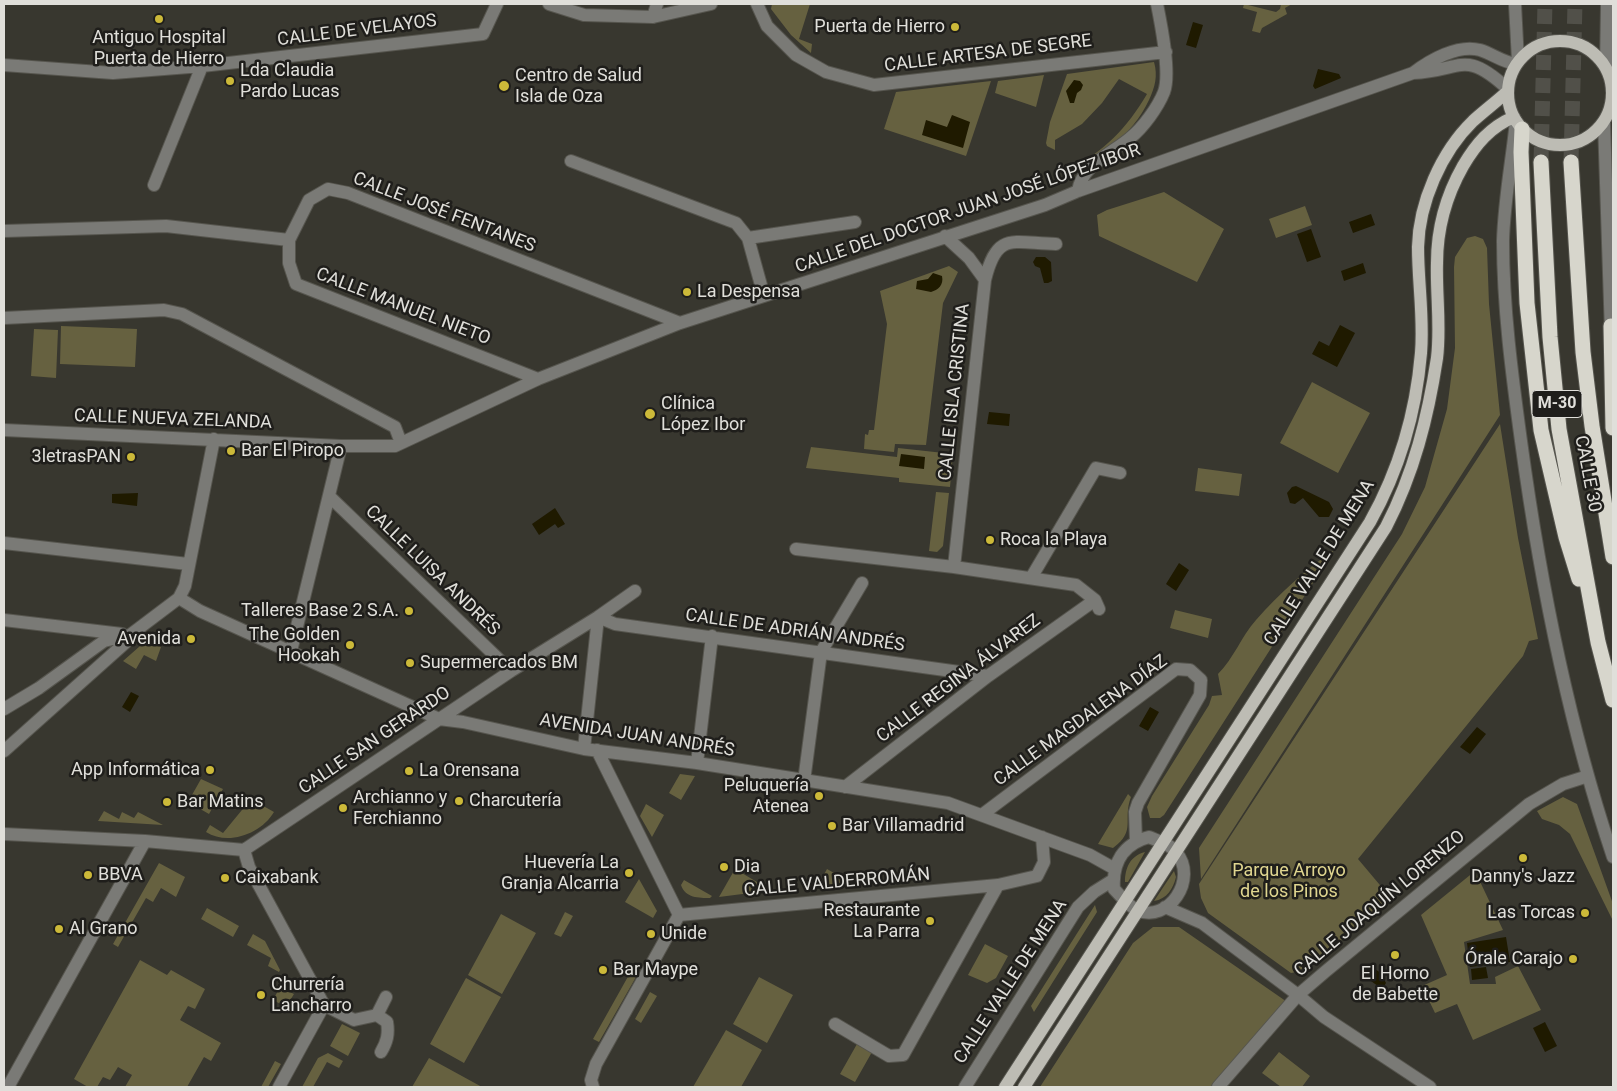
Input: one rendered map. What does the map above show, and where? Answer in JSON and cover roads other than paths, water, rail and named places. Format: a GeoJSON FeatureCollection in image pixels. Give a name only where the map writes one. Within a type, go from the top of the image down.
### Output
{"type":"FeatureCollection","features":[{"type":"Feature","properties":{"kind":"highway"},"geometry":{"type":"LineString","coordinates":[[1517,122],[1521,152],[1526,303],[1541,430],[1566,537],[1598,642]]}},
{"type":"Feature","properties":{"kind":"highway","name":"CALLE 30"},"geometry":{"type":"LineString","coordinates":[[1540,162],[1550,337],[1559,429],[1598,642],[1613,700]]}},
{"type":"Feature","properties":{"kind":"highway","name":"CALLE 30"},"geometry":{"type":"LineString","coordinates":[[1571,162],[1583,352],[1592,426],[1613,557]]}},
{"type":"Feature","properties":{"kind":"highway"},"geometry":{"type":"LineString","coordinates":[[1611,326],[1613,428]]}},
{"type":"Feature","properties":{"kind":"main road"},"geometry":{"type":"LineString","coordinates":[[1564,40],[1588,48],[1606,67],[1613,89],[1612,100],[1604,122],[1585,139],[1560,145],[1536,140],[1517,122],[1508,91],[1517,62],[1534,47],[1548,42],[1564,40]]}},
{"type":"Feature","properties":{"kind":"main road","name":"CALLE VALLE DE MENA"},"geometry":{"type":"LineString","coordinates":[[1005,1087],[1370,522],[1387,490],[1404,444],[1418,384],[1422,333],[1418,246],[1426,203],[1445,156],[1458,137],[1473,121],[1508,91]]}},
{"type":"Feature","properties":{"kind":"main road","name":"CALLE VALLE DE MENA"},"geometry":{"type":"LineString","coordinates":[[1024,1087],[1395,509],[1419,449],[1429,404],[1438,335],[1437,249],[1448,199],[1467,159],[1486,134],[1498,124],[1517,122]]}},
{"type":"Feature","properties":{"kind":"street","name":"CALLE DE VELAYOS"},"geometry":{"type":"LineString","coordinates":[[4,65],[112,73],[202,66],[483,34],[497,4]]}},
{"type":"Feature","properties":{"kind":"street"},"geometry":{"type":"LineString","coordinates":[[549,4],[574,8],[584,14],[653,17],[710,4]]}},
{"type":"Feature","properties":{"kind":"street"},"geometry":{"type":"LineString","coordinates":[[653,17],[657,4]]}},
{"type":"Feature","properties":{"kind":"street","name":"CALLE ARTESA DE SEGRE"},"geometry":{"type":"LineString","coordinates":[[757,4],[767,26],[796,55],[826,72],[874,86],[1166,52]]}},
{"type":"Feature","properties":{"kind":"street"},"geometry":{"type":"LineString","coordinates":[[1078,191],[1083,173],[1132,137],[1149,116],[1164,91],[1166,52],[1157,4]]}},
{"type":"Feature","properties":{"kind":"street"},"geometry":{"type":"LineString","coordinates":[[1413,73],[1426,63],[1466,48],[1479,50],[1497,60],[1517,62],[1516,4]]}},
{"type":"Feature","properties":{"kind":"street"},"geometry":{"type":"LineString","coordinates":[[1606,67],[1607,4]]}},
{"type":"Feature","properties":{"kind":"street"},"geometry":{"type":"LineString","coordinates":[[1413,73],[1471,64],[1490,73],[1508,91]]}},
{"type":"Feature","properties":{"kind":"street"},"geometry":{"type":"LineString","coordinates":[[154,185],[202,66]]}},
{"type":"Feature","properties":{"kind":"street","name":"CALLE DEL DOCTOR JUAN JOSÉ LÓPEZ IBOR"},"geometry":{"type":"LineString","coordinates":[[341,446],[395,446],[538,379],[680,323],[1045,205],[1078,191],[1413,73]]}},
{"type":"Feature","properties":{"kind":"street"},"geometry":{"type":"LineString","coordinates":[[1517,122],[1503,240],[1512,366],[1527,481],[1541,568],[1558,652],[1588,776],[1613,857]]}},
{"type":"Feature","properties":{"kind":"street"},"geometry":{"type":"LineString","coordinates":[[1604,122],[1613,352]]}},
{"type":"Feature","properties":{"kind":"street"},"geometry":{"type":"LineString","coordinates":[[571,161],[736,223],[748,238],[764,296]]}},
{"type":"Feature","properties":{"kind":"street","name":"CALLE JOSÉ FENTANES"},"geometry":{"type":"LineString","coordinates":[[289,240],[309,200],[328,189],[348,193],[680,323]]}},
{"type":"Feature","properties":{"kind":"street"},"geometry":{"type":"LineString","coordinates":[[748,238],[855,222]]}},
{"type":"Feature","properties":{"kind":"street"},"geometry":{"type":"LineString","coordinates":[[4,231],[166,226],[289,240]]}},
{"type":"Feature","properties":{"kind":"street"},"geometry":{"type":"LineString","coordinates":[[945,236],[969,258],[985,280]]}},
{"type":"Feature","properties":{"kind":"street","name":"CALLE MANUEL NIETO"},"geometry":{"type":"LineString","coordinates":[[289,240],[289,263],[296,284],[538,379]]}},
{"type":"Feature","properties":{"kind":"street","name":"CALLE ISLA CRISTINA"},"geometry":{"type":"LineString","coordinates":[[954,567],[985,280],[990,259],[996,248],[1008,243],[1056,244]]}},
{"type":"Feature","properties":{"kind":"street"},"geometry":{"type":"LineString","coordinates":[[4,318],[164,310],[182,314],[395,428],[401,443]]}},
{"type":"Feature","properties":{"kind":"street","name":"CALLE NUEVA ZELANDA"},"geometry":{"type":"LineString","coordinates":[[4,430],[341,446]]}},
{"type":"Feature","properties":{"kind":"street"},"geometry":{"type":"LineString","coordinates":[[4,750],[125,643],[130,635],[179,598],[185,586],[214,439]]}},
{"type":"Feature","properties":{"kind":"street"},"geometry":{"type":"LineString","coordinates":[[291,651],[341,446]]}},
{"type":"Feature","properties":{"kind":"street"},"geometry":{"type":"LineString","coordinates":[[796,549],[1031,578],[1096,468],[1120,473]]}},
{"type":"Feature","properties":{"kind":"street","name":"CALLE LUISA ANDRÉS"},"geometry":{"type":"LineString","coordinates":[[329,496],[511,671]]}},
{"type":"Feature","properties":{"kind":"street"},"geometry":{"type":"LineString","coordinates":[[4,543],[188,564]]}},
{"type":"Feature","properties":{"kind":"street","name":"CALLE REGINA ÁLVAREZ"},"geometry":{"type":"LineString","coordinates":[[845,786],[988,676],[1097,605],[1076,585],[1031,578]]}},
{"type":"Feature","properties":{"kind":"street"},"geometry":{"type":"LineString","coordinates":[[804,781],[821,652],[862,583]]}},
{"type":"Feature","properties":{"kind":"street","name":"CALLE SAN GERARDO"},"geometry":{"type":"LineString","coordinates":[[240,850],[635,591]]}},
{"type":"Feature","properties":{"kind":"street","name":"AVENIDA JUAN ANDRÉS"},"geometry":{"type":"LineString","coordinates":[[179,598],[200,611],[439,719],[463,722],[591,750],[697,763],[948,803],[983,814],[1090,855],[1115,869]]}},
{"type":"Feature","properties":{"kind":"street"},"geometry":{"type":"LineString","coordinates":[[592,1087],[591,1080],[596,1064],[679,915],[591,750],[598,617]]}},
{"type":"Feature","properties":{"kind":"street","name":"CALLE DE ADRIÁN ANDRÉS"},"geometry":{"type":"LineString","coordinates":[[598,617],[615,624],[712,636],[988,676]]}},
{"type":"Feature","properties":{"kind":"street"},"geometry":{"type":"LineString","coordinates":[[4,620],[130,635]]}},
{"type":"Feature","properties":{"kind":"street"},"geometry":{"type":"LineString","coordinates":[[4,709],[39,688],[104,642],[130,635]]}},
{"type":"Feature","properties":{"kind":"street"},"geometry":{"type":"LineString","coordinates":[[697,763],[712,636]]}},
{"type":"Feature","properties":{"kind":"street","name":"CALLE MAGDALENA DÍAZ"},"geometry":{"type":"LineString","coordinates":[[983,814],[1176,670],[1190,670],[1201,680],[1200,695],[1138,803],[1135,812],[1136,841]]}},
{"type":"Feature","properties":{"kind":"street","name":"CALLE JOAQUÍN LORENZO"},"geometry":{"type":"LineString","coordinates":[[1218,1087],[1298,995],[1529,804],[1563,784],[1588,776]]}},
{"type":"Feature","properties":{"kind":"street"},"geometry":{"type":"LineString","coordinates":[[4,834],[145,841],[240,850],[324,1005],[354,1020],[377,1015],[387,1022],[388,1033],[384,1048]]}},
{"type":"Feature","properties":{"kind":"street","name":"CALLE VALDERROMÁN"},"geometry":{"type":"LineString","coordinates":[[679,915],[998,885],[1037,876],[1044,862],[1042,837]]}},
{"type":"Feature","properties":{"kind":"street"},"geometry":{"type":"LineString","coordinates":[[1115,869],[1114,889],[1137,910],[1148,912],[1165,907],[1180,893],[1183,868],[1176,852],[1163,842],[1149,837],[1136,841]]}},
{"type":"Feature","properties":{"kind":"street"},"geometry":{"type":"LineString","coordinates":[[8,1087],[145,841]]}},
{"type":"Feature","properties":{"kind":"street","name":"CALLE VALLE DE MENA"},"geometry":{"type":"LineString","coordinates":[[965,1087],[1078,907],[1115,869],[1125,848],[1136,841]]}},
{"type":"Feature","properties":{"kind":"street"},"geometry":{"type":"LineString","coordinates":[[835,1024],[889,1056],[903,1055],[998,885]]}},
{"type":"Feature","properties":{"kind":"street"},"geometry":{"type":"LineString","coordinates":[[1180,893],[1202,923]]}},
{"type":"Feature","properties":{"kind":"street"},"geometry":{"type":"LineString","coordinates":[[1165,907],[1202,923],[1298,995],[1324,1017],[1430,1087]]}},
{"type":"Feature","properties":{"kind":"street"},"geometry":{"type":"LineString","coordinates":[[377,1015],[386,997]]}},
{"type":"Feature","properties":{"kind":"street"},"geometry":{"type":"LineString","coordinates":[[279,1087],[324,1005]]}},
{"type":"Feature","properties":{"kind":"tunnel"},"geometry":{"type":"LineString","coordinates":[[1541,162],[1545,4]]}},
{"type":"Feature","properties":{"kind":"tunnel"},"geometry":{"type":"LineString","coordinates":[[1571,162],[1575,4]]}},
{"type":"Feature","properties":{"kind":"place","name":"Antiguo Hospital Puerta de Hierro"},"geometry":{"type":"Point","coordinates":[159,19]}},
{"type":"Feature","properties":{"kind":"place","name":"Puerta de Hierro"},"geometry":{"type":"Point","coordinates":[955,27]}},
{"type":"Feature","properties":{"kind":"place","name":"Lda Claudia Pardo Lucas"},"geometry":{"type":"Point","coordinates":[230,81]}},
{"type":"Feature","properties":{"kind":"place","name":"Centro de Salud Isla de Oza"},"geometry":{"type":"Point","coordinates":[504,86]}},
{"type":"Feature","properties":{"kind":"place","name":"La Despensa"},"geometry":{"type":"Point","coordinates":[687,292]}},
{"type":"Feature","properties":{"kind":"place","name":"Clínica López Ibor"},"geometry":{"type":"Point","coordinates":[650,414]}},
{"type":"Feature","properties":{"kind":"place","name":"Bar El Piropo"},"geometry":{"type":"Point","coordinates":[231,451]}},
{"type":"Feature","properties":{"kind":"place","name":"3letrasPAN"},"geometry":{"type":"Point","coordinates":[131,457]}},
{"type":"Feature","properties":{"kind":"place","name":"Roca la Playa"},"geometry":{"type":"Point","coordinates":[990,540]}},
{"type":"Feature","properties":{"kind":"place","name":"Talleres Base 2 S.A."},"geometry":{"type":"Point","coordinates":[409,611]}},
{"type":"Feature","properties":{"kind":"place","name":"Avenida"},"geometry":{"type":"Point","coordinates":[191,639]}},
{"type":"Feature","properties":{"kind":"place","name":"The Golden Hookah"},"geometry":{"type":"Point","coordinates":[350,645]}},
{"type":"Feature","properties":{"kind":"place","name":"Supermercados BM"},"geometry":{"type":"Point","coordinates":[410,663]}},
{"type":"Feature","properties":{"kind":"place","name":"App Informática"},"geometry":{"type":"Point","coordinates":[210,770]}},
{"type":"Feature","properties":{"kind":"place","name":"La Orensana"},"geometry":{"type":"Point","coordinates":[409,771]}},
{"type":"Feature","properties":{"kind":"place","name":"Peluquería Atenea"},"geometry":{"type":"Point","coordinates":[819,796]}},
{"type":"Feature","properties":{"kind":"place","name":"Charcutería"},"geometry":{"type":"Point","coordinates":[459,801]}},
{"type":"Feature","properties":{"kind":"place","name":"Bar Matins"},"geometry":{"type":"Point","coordinates":[167,802]}},
{"type":"Feature","properties":{"kind":"place","name":"Archianno y Ferchianno"},"geometry":{"type":"Point","coordinates":[343,808]}},
{"type":"Feature","properties":{"kind":"place","name":"Bar Villamadrid"},"geometry":{"type":"Point","coordinates":[832,826]}},
{"type":"Feature","properties":{"kind":"place","name":"Danny's Jazz"},"geometry":{"type":"Point","coordinates":[1523,858]}},
{"type":"Feature","properties":{"kind":"place","name":"Dia"},"geometry":{"type":"Point","coordinates":[724,867]}},
{"type":"Feature","properties":{"kind":"place","name":"Huevería La Granja Alcarria"},"geometry":{"type":"Point","coordinates":[629,873]}},
{"type":"Feature","properties":{"kind":"place","name":"BBVA"},"geometry":{"type":"Point","coordinates":[88,875]}},
{"type":"Feature","properties":{"kind":"place","name":"Caixabank"},"geometry":{"type":"Point","coordinates":[225,878]}},
{"type":"Feature","properties":{"kind":"place","name":"Las Torcas"},"geometry":{"type":"Point","coordinates":[1585,913]}},
{"type":"Feature","properties":{"kind":"place","name":"Restaurante La Parra"},"geometry":{"type":"Point","coordinates":[930,921]}},
{"type":"Feature","properties":{"kind":"place","name":"Al Grano"},"geometry":{"type":"Point","coordinates":[59,929]}},
{"type":"Feature","properties":{"kind":"place","name":"Unide"},"geometry":{"type":"Point","coordinates":[651,934]}},
{"type":"Feature","properties":{"kind":"place","name":"El Horno de Babette"},"geometry":{"type":"Point","coordinates":[1395,955]}},
{"type":"Feature","properties":{"kind":"place","name":"Órale Carajo"},"geometry":{"type":"Point","coordinates":[1573,959]}},
{"type":"Feature","properties":{"kind":"place","name":"Bar Maype"},"geometry":{"type":"Point","coordinates":[603,970]}},
{"type":"Feature","properties":{"kind":"place","name":"Churrería Lancharro"},"geometry":{"type":"Point","coordinates":[261,995]}},
{"type":"Feature","properties":{"kind":"park label","name":"Parque Arroyo de los Pinos"},"geometry":{"type":"Point","coordinates":[1289,881]}}]}
